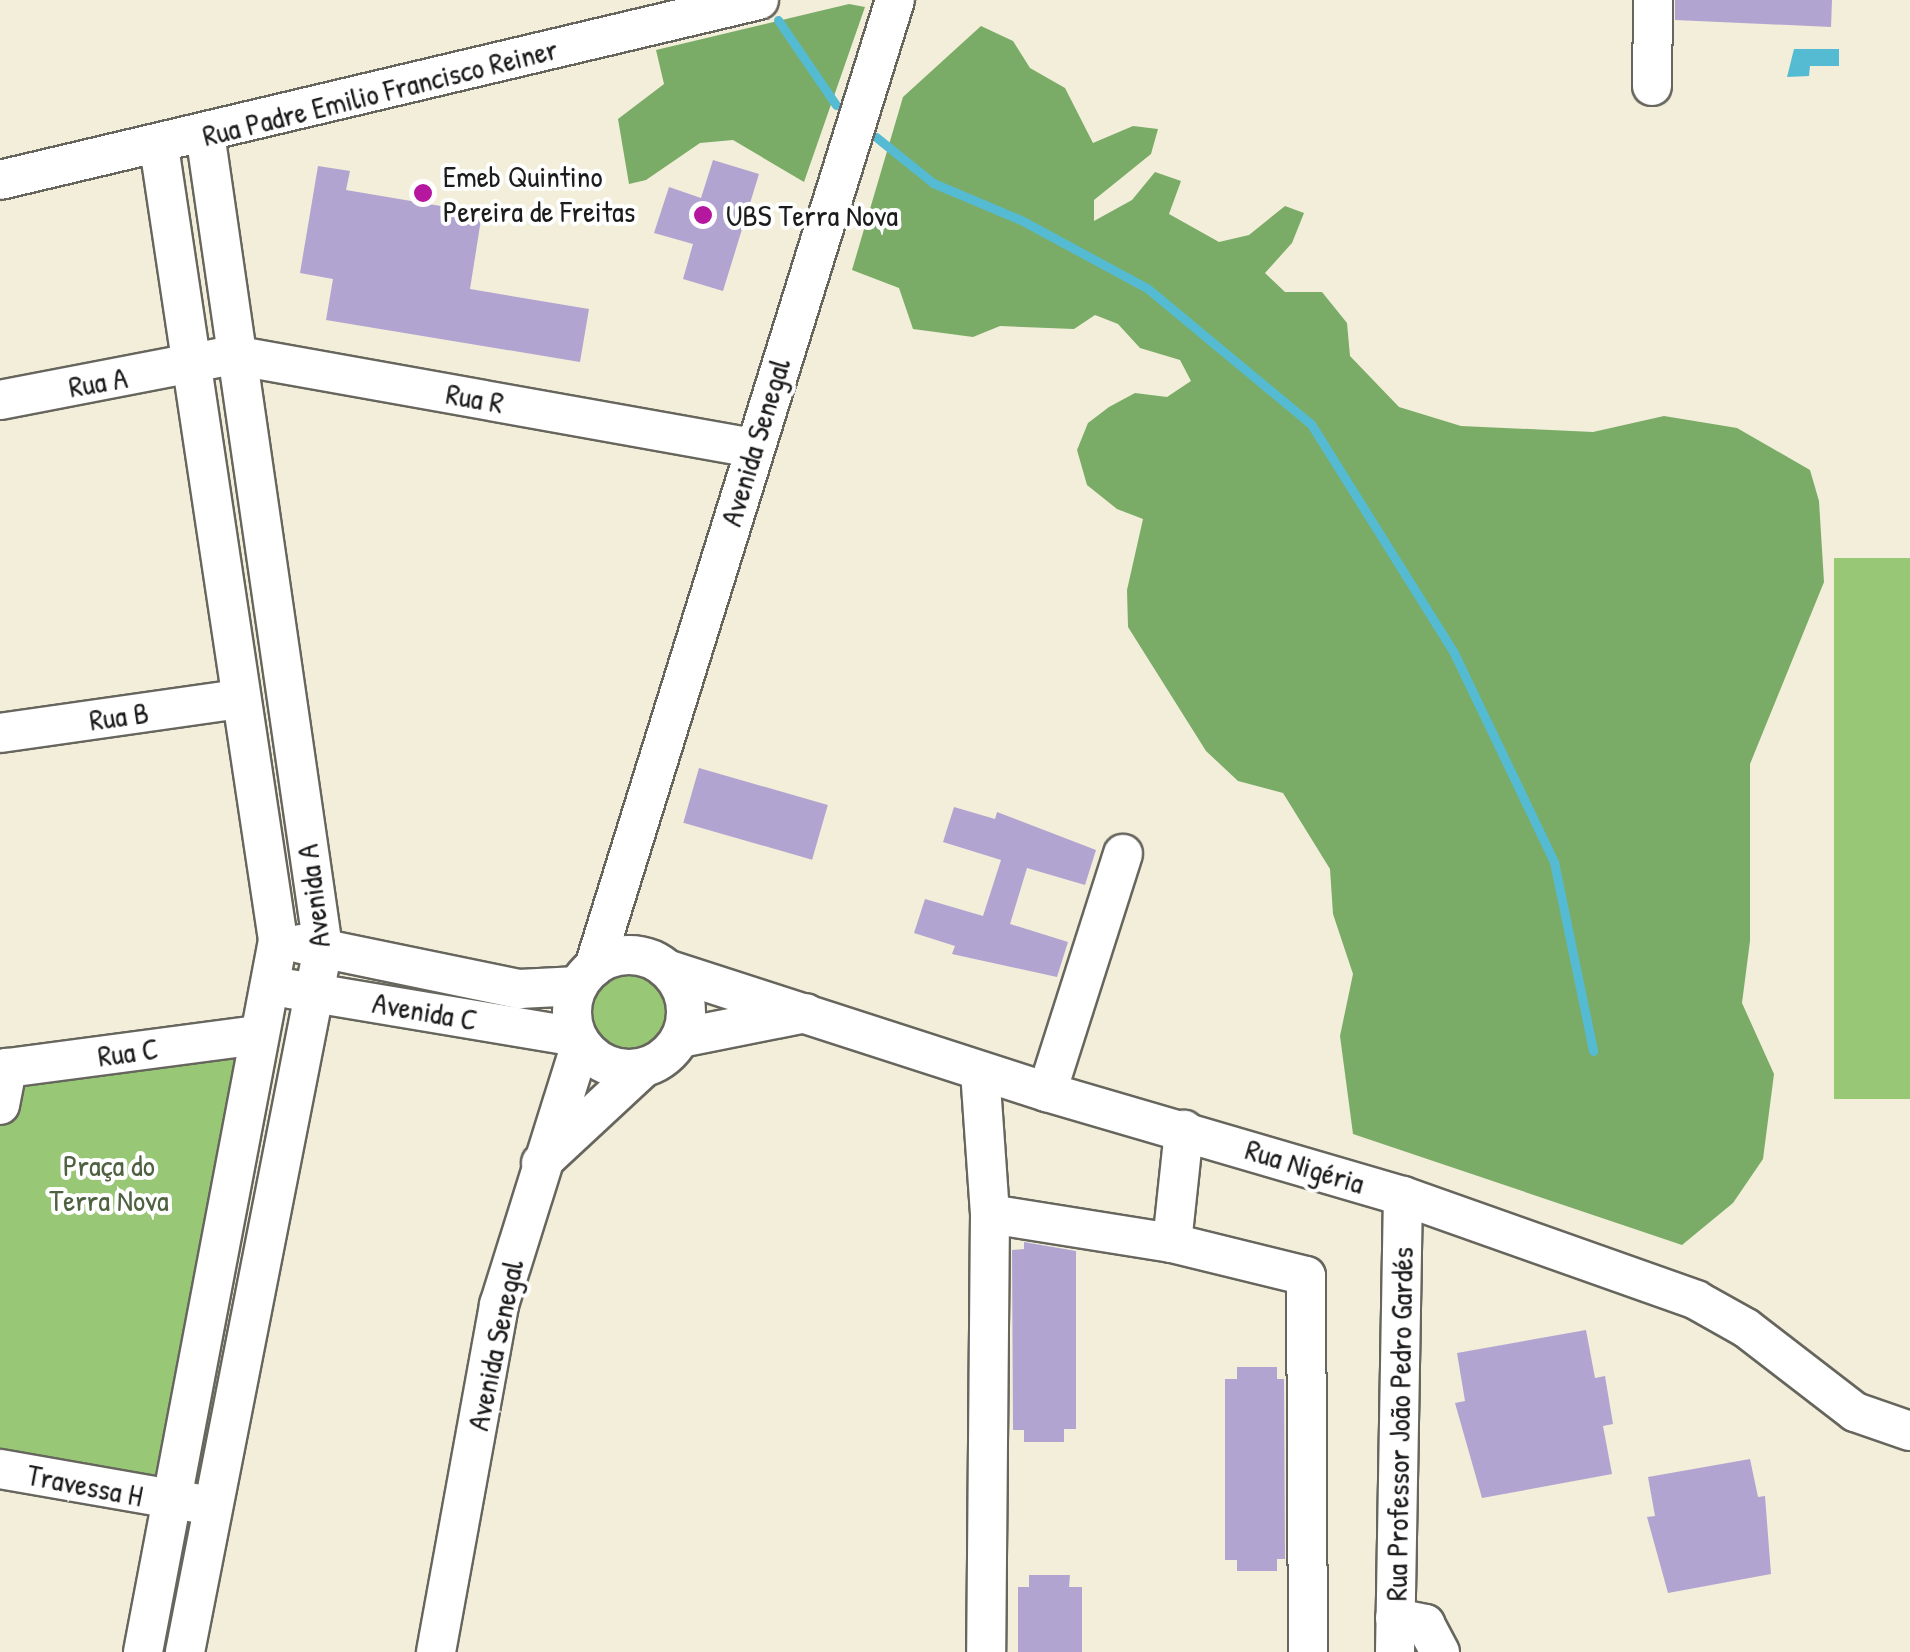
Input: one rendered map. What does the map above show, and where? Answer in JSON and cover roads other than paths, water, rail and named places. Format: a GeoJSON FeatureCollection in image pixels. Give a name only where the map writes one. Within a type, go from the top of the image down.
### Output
{"type":"FeatureCollection","features":[{"type":"Feature","properties":{"kind":"street","name":"Rua Padre Emilio Francisco Reiner"},"geometry":{"type":"LineString","coordinates":[[0,180],[159,147],[652,12],[759,0]]}},
{"type":"Feature","properties":{"kind":"street","name":"Avenida Senegal"},"geometry":{"type":"LineString","coordinates":[[586,977],[894,0]]}},
{"type":"Feature","properties":{"kind":"street"},"geometry":{"type":"LineString","coordinates":[[1652,0],[1652,86]]}},
{"type":"Feature","properties":{"kind":"street","name":"Avenida A"},"geometry":{"type":"LineString","coordinates":[[144,1652],[257,1035],[272,988],[278,940],[238,699],[215,359],[205,133]]}},
{"type":"Feature","properties":{"kind":"street","name":"Avenida A"},"geometry":{"type":"LineString","coordinates":[[159,147],[215,359],[323,948],[184,1652]]}},
{"type":"Feature","properties":{"kind":"street","name":"Rua R"},"geometry":{"type":"LineString","coordinates":[[215,359],[753,448]]}},
{"type":"Feature","properties":{"kind":"street","name":"Rua A"},"geometry":{"type":"LineString","coordinates":[[0,400],[215,359]]}},
{"type":"Feature","properties":{"kind":"street","name":"Rua B"},"geometry":{"type":"LineString","coordinates":[[0,733],[238,699]]}},
{"type":"Feature","properties":{"kind":"street"},"geometry":{"type":"LineString","coordinates":[[1047,1092],[1124,854]]}},
{"type":"Feature","properties":{"kind":"street"},"geometry":{"type":"LineString","coordinates":[[539,1165],[642,1068],[664,1058],[680,1038],[686,1014],[682,990],[659,964],[616,884]]}},
{"type":"Feature","properties":{"kind":"street","name":"Avenida C"},"geometry":{"type":"LineString","coordinates":[[278,940],[519,989],[586,977]]}},
{"type":"Feature","properties":{"kind":"street","name":"Rua Nigéria"},"geometry":{"type":"LineString","coordinates":[[586,977],[611,958],[659,964],[1047,1092],[1404,1196],[1696,1300],[1746,1328],[1854,1412],[1910,1432]]}},
{"type":"Feature","properties":{"kind":"street"},"geometry":{"type":"LineString","coordinates":[[586,977],[572,1005],[579,1041],[598,1061],[642,1068]]}},
{"type":"Feature","properties":{"kind":"street","name":"Avenida C"},"geometry":{"type":"LineString","coordinates":[[272,988],[315,992],[579,1041]]}},
{"type":"Feature","properties":{"kind":"street"},"geometry":{"type":"LineString","coordinates":[[680,1038],[806,1013]]}},
{"type":"Feature","properties":{"kind":"street","name":"Rua C"},"geometry":{"type":"LineString","coordinates":[[4,1069],[257,1035]]}},
{"type":"Feature","properties":{"kind":"street","name":"Avenida Senegal"},"geometry":{"type":"LineString","coordinates":[[436,1652],[499,1305],[579,1041]]}},
{"type":"Feature","properties":{"kind":"street"},"geometry":{"type":"LineString","coordinates":[[0,1106],[4,1069]]}},
{"type":"Feature","properties":{"kind":"street"},"geometry":{"type":"LineString","coordinates":[[980,1071],[990,1214],[986,1652]]}},
{"type":"Feature","properties":{"kind":"street"},"geometry":{"type":"LineString","coordinates":[[1172,1243],[1184,1130]]}},
{"type":"Feature","properties":{"kind":"street","name":"Rua Professor João Pedro Gardés"},"geometry":{"type":"LineString","coordinates":[[1395,1635],[1404,1196]]}},
{"type":"Feature","properties":{"kind":"street"},"geometry":{"type":"LineString","coordinates":[[990,1214],[1172,1243],[1306,1276],[1308,1652]]}},
{"type":"Feature","properties":{"kind":"street","name":"Travessa H"},"geometry":{"type":"LineString","coordinates":[[0,1469],[211,1505]]}},
{"type":"Feature","properties":{"kind":"street"},"geometry":{"type":"LineString","coordinates":[[1395,1635],[1425,1624],[1440,1652]]}},
{"type":"Feature","properties":{"kind":"water"},"geometry":{"type":"Polygon","coordinates":[[[1794,49],[1839,49],[1839,66],[1810,66],[1809,76],[1787,77],[1794,49]]]}},
{"type":"Feature","properties":{"kind":"waterway"},"geometry":{"type":"LineString","coordinates":[[778,20],[836,105]]}},
{"type":"Feature","properties":{"kind":"waterway"},"geometry":{"type":"LineString","coordinates":[[876,137],[933,183],[1021,220],[1147,288],[1311,424],[1454,653],[1554,862],[1593,1051]]}},
{"type":"Feature","properties":{"kind":"place","name":"Emeb Quintino Pereira de Freitas"},"geometry":{"type":"Point","coordinates":[423,193]}},
{"type":"Feature","properties":{"kind":"place","name":"UBS Terra Nova"},"geometry":{"type":"Point","coordinates":[703,215]}},
{"type":"Feature","properties":{"kind":"park label","name":"Praça do Terra Nova"},"geometry":{"type":"Point","coordinates":[109,1182]}}]}
